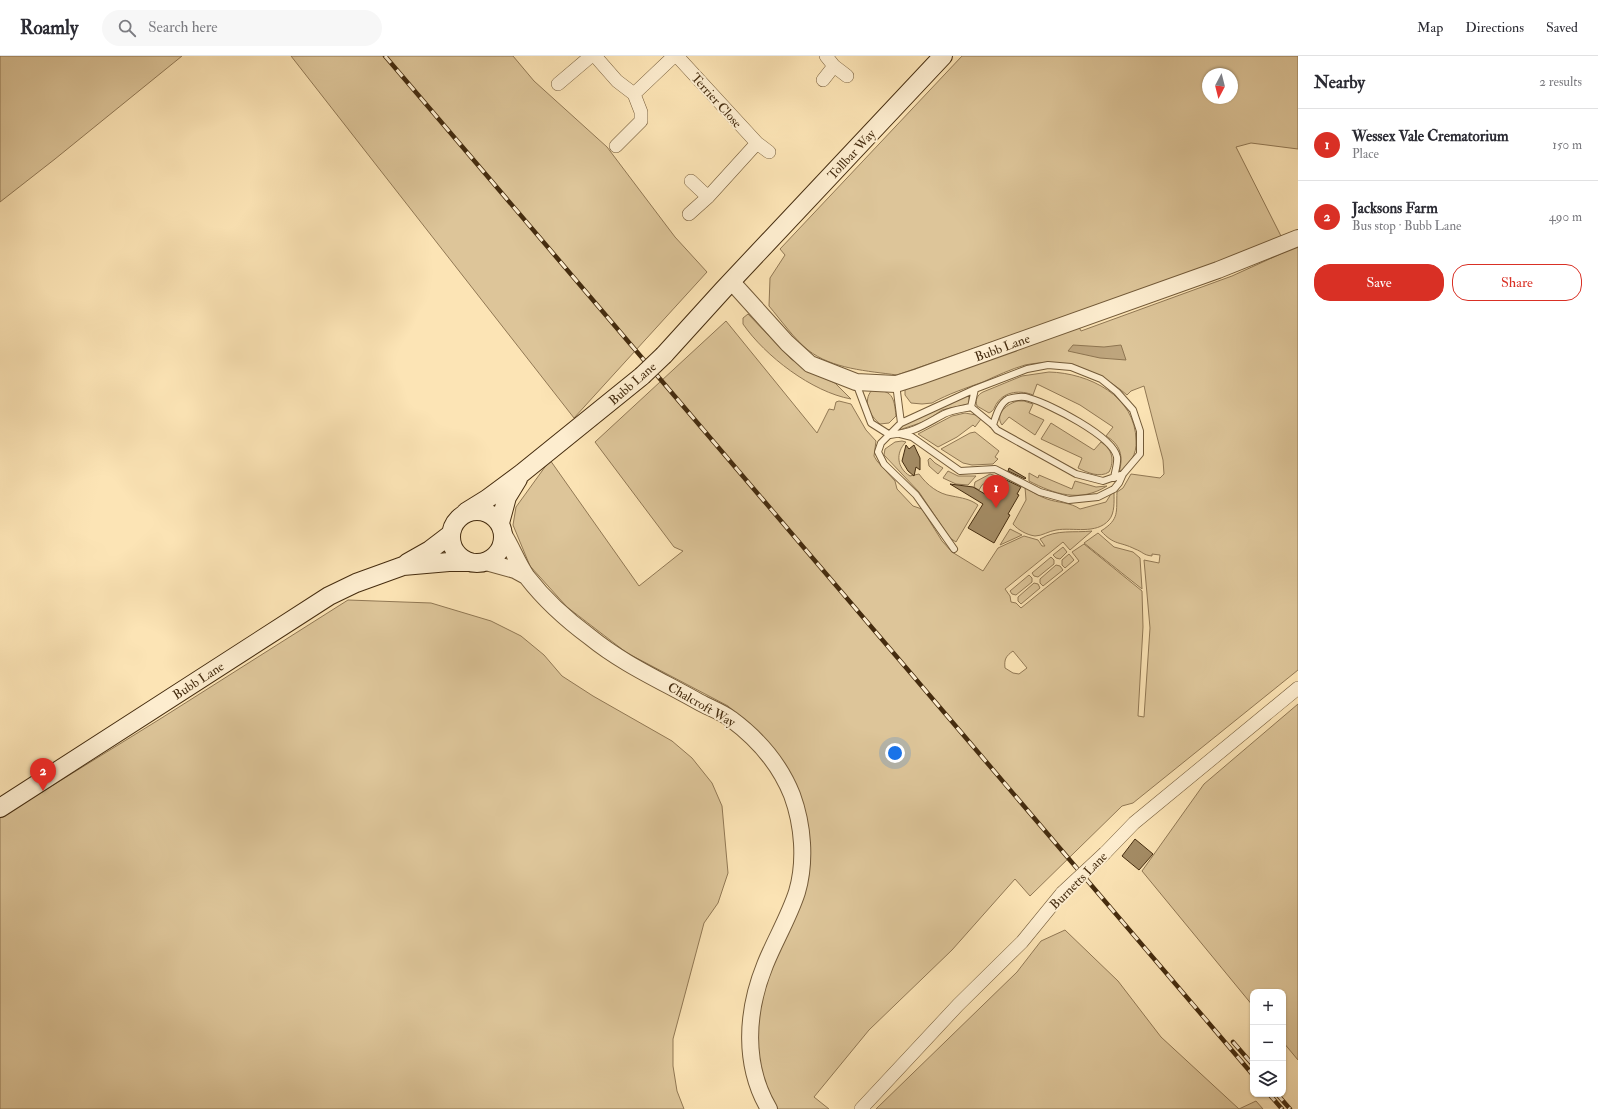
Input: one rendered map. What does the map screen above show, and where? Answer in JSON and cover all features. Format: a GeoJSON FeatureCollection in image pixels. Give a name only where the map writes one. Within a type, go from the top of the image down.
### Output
{"type":"FeatureCollection","features":[{"type":"Feature","properties":{"kind":"main road","name":"Tollbar Way"},"geometry":{"type":"LineString","coordinates":[[760,252],[943,56]]}},
{"type":"Feature","properties":{"kind":"main road","name":"Bubb Lane"},"geometry":{"type":"LineString","coordinates":[[466,512],[522,473],[642,376],[664,355],[731,281],[760,252]]}},
{"type":"Feature","properties":{"kind":"main road","name":"Bubb Lane"},"geometry":{"type":"LineString","coordinates":[[502,529],[507,497],[522,473]]}},
{"type":"Feature","properties":{"kind":"main road"},"geometry":{"type":"LineString","coordinates":[[474,510],[489,513],[502,529],[501,548],[492,559],[478,562],[457,555],[451,541],[451,534],[454,523],[466,512],[474,510]]}},
{"type":"Feature","properties":{"kind":"main road","name":"Bubb Lane"},"geometry":{"type":"LineString","coordinates":[[0,808],[329,596],[356,583],[403,566],[430,550],[451,534]]}},
{"type":"Feature","properties":{"kind":"main road","name":"Bubb Lane"},"geometry":{"type":"LineString","coordinates":[[403,566],[449,562],[478,562]]}},
{"type":"Feature","properties":{"kind":"street"},"geometry":{"type":"LineString","coordinates":[[558,84],[591,56]]}},
{"type":"Feature","properties":{"kind":"street"},"geometry":{"type":"LineString","coordinates":[[595,56],[617,81],[634,94],[641,112],[641,121],[618,140]]}},
{"type":"Feature","properties":{"kind":"street","name":"Terrier Close"},"geometry":{"type":"LineString","coordinates":[[634,94],[676,56],[757,143],[769,152]]}},
{"type":"Feature","properties":{"kind":"street"},"geometry":{"type":"LineString","coordinates":[[826,56],[834,66],[847,76]]}},
{"type":"Feature","properties":{"kind":"street"},"geometry":{"type":"LineString","coordinates":[[823,80],[834,66]]}},
{"type":"Feature","properties":{"kind":"street"},"geometry":{"type":"LineString","coordinates":[[689,214],[708,197],[757,143]]}},
{"type":"Feature","properties":{"kind":"street"},"geometry":{"type":"LineString","coordinates":[[691,181],[708,197]]}},
{"type":"Feature","properties":{"kind":"street","name":"Bubb Lane"},"geometry":{"type":"LineString","coordinates":[[731,281],[787,343],[810,364],[856,382],[896,384],[1218,270],[1298,238]]}},
{"type":"Feature","properties":{"kind":"street","name":"Chalcroft Way"},"geometry":{"type":"LineString","coordinates":[[502,529],[526,576],[563,615],[605,649],[639,670],[729,718],[742,727],[770,757],[786,781],[797,810],[800,824],[802,856],[800,874],[792,905],[764,965],[757,986],[752,1007],[749,1034],[751,1060],[754,1074],[759,1089],[769,1109]]}},
{"type":"Feature","properties":{"kind":"street","name":"Chalcroft Way"},"geometry":{"type":"LineString","coordinates":[[478,562],[515,570],[526,576]]}},
{"type":"Feature","properties":{"kind":"street","name":"Burnetts Lane"},"geometry":{"type":"LineString","coordinates":[[861,1109],[958,1005],[1022,942],[1062,893],[1105,853],[1134,823],[1298,688]]}},
{"type":"Feature","properties":{"kind":"lane"},"geometry":{"type":"LineString","coordinates":[[900,434],[912,437],[960,471],[995,468],[1040,492],[1054,497],[1070,500],[1098,497],[1114,489],[1119,483],[1123,474],[1140,454],[1140,431],[1133,410],[1117,392],[1101,380],[1071,367],[1048,365],[1027,369],[975,389],[901,423],[881,443],[878,452],[894,475],[916,495],[954,549]]}},
{"type":"Feature","properties":{"kind":"lane"},"geometry":{"type":"LineString","coordinates":[[856,382],[871,423],[890,435],[900,434],[923,427],[945,414],[971,407]]}},
{"type":"Feature","properties":{"kind":"lane"},"geometry":{"type":"LineString","coordinates":[[896,384],[901,423]]}},
{"type":"Feature","properties":{"kind":"lane"},"geometry":{"type":"LineString","coordinates":[[971,407],[975,389]]}},
{"type":"Feature","properties":{"kind":"lane"},"geometry":{"type":"LineString","coordinates":[[993,425],[997,411],[1006,400],[1016,397],[1028,397],[1072,417],[1110,444],[1117,456],[1114,478]]}},
{"type":"Feature","properties":{"kind":"lane"},"geometry":{"type":"LineString","coordinates":[[971,407],[997,430],[1076,474],[1103,481],[1123,474]]}},
{"type":"Feature","properties":{"kind":"shaded area"},"geometry":{"type":"Polygon","coordinates":[[[0,56],[182,56],[0,202],[0,56]]]}},
{"type":"Feature","properties":{"kind":"shaded area"},"geometry":{"type":"Polygon","coordinates":[[[291,56],[513,56],[534,81],[607,147],[675,237],[707,272],[574,418],[291,56]]]}},
{"type":"Feature","properties":{"kind":"shaded area"},"geometry":{"type":"Polygon","coordinates":[[[962,56],[1298,56],[1298,149],[1251,143],[1236,147],[1282,238],[1214,265],[897,375],[839,365],[818,356],[798,341],[769,306],[770,278],[785,255],[780,249],[962,56]]]}},
{"type":"Feature","properties":{"kind":"shaded area"},"geometry":{"type":"Polygon","coordinates":[[[1298,246],[1298,670],[1133,803],[1122,806],[1030,896],[1015,879],[952,950],[869,1030],[814,1097],[829,1109],[777,1109],[766,1088],[756,1051],[758,1010],[808,860],[764,738],[728,706],[627,653],[567,607],[530,566],[513,525],[516,507],[550,460],[639,586],[683,551],[674,547],[595,442],[726,321],[817,433],[829,409],[834,410],[836,402],[839,401],[851,404],[866,430],[876,441],[874,456],[895,481],[897,489],[913,506],[922,509],[942,541],[952,552],[983,571],[998,548],[1024,536],[1038,540],[1042,546],[1045,546],[1040,539],[1046,536],[1066,532],[1092,531],[1070,550],[1063,542],[1005,589],[1010,596],[1011,602],[1016,603],[1021,608],[1079,561],[1072,552],[1084,544],[1142,591],[1143,627],[1138,716],[1144,717],[1150,628],[1144,560],[1159,563],[1160,555],[1152,554],[1152,556],[1145,554],[1110,539],[1101,531],[1114,519],[1117,510],[1117,492],[1123,488],[1131,474],[1160,478],[1164,474],[1163,460],[1144,386],[1131,391],[1127,395],[1116,386],[1092,372],[1066,364],[1039,363],[1025,365],[932,403],[911,403],[905,395],[905,386],[1078,325],[1081,331],[1232,276],[1298,246]],[[1013,651],[1006,658],[1005,668],[1013,673],[1019,674],[1027,668],[1013,651]]]}},
{"type":"Feature","properties":{"kind":"shaded area"},"geometry":{"type":"Polygon","coordinates":[[[748,314],[791,359],[810,372],[835,383],[851,399],[836,395],[805,381],[777,360],[752,336],[743,324],[743,318],[748,314]]]}},
{"type":"Feature","properties":{"kind":"shaded area"},"geometry":{"type":"Polygon","coordinates":[[[1073,345],[1104,347],[1121,345],[1126,360],[1100,358],[1068,351],[1073,345]]]}},
{"type":"Feature","properties":{"kind":"shaded area"},"geometry":{"type":"Polygon","coordinates":[[[1049,372],[1064,373],[1094,382],[1108,390],[1128,411],[1134,425],[1136,446],[1132,459],[1119,472],[1121,461],[1120,451],[1115,443],[1106,436],[1113,427],[1080,405],[1037,384],[1033,395],[1018,392],[1004,396],[989,413],[977,406],[977,398],[983,392],[1022,376],[1049,372]]]}},
{"type":"Feature","properties":{"kind":"shaded area"},"geometry":{"type":"Polygon","coordinates":[[[872,390],[884,391],[893,399],[896,416],[889,423],[880,424],[870,413],[868,408],[868,399],[872,390]]]}},
{"type":"Feature","properties":{"kind":"shaded area"},"geometry":{"type":"Polygon","coordinates":[[[969,395],[969,404],[942,410],[926,421],[899,430],[903,425],[969,395]]]}},
{"type":"Feature","properties":{"kind":"shaded area"},"geometry":{"type":"Polygon","coordinates":[[[1018,401],[1033,404],[1029,413],[1044,420],[1035,435],[1009,417],[1002,425],[1000,421],[1003,410],[1010,404],[1018,401]]]}},
{"type":"Feature","properties":{"kind":"shaded area"},"geometry":{"type":"Polygon","coordinates":[[[965,413],[976,415],[981,419],[975,427],[973,425],[957,437],[938,447],[918,434],[952,416],[965,413]]]}},
{"type":"Feature","properties":{"kind":"shaded area"},"geometry":{"type":"Polygon","coordinates":[[[1051,423],[1094,450],[1101,442],[1105,445],[1110,451],[1112,459],[1109,472],[1098,475],[1078,468],[1082,458],[1041,439],[1051,423]]]}},
{"type":"Feature","properties":{"kind":"shaded area"},"geometry":{"type":"Polygon","coordinates":[[[975,432],[999,451],[995,457],[998,459],[993,464],[972,465],[963,463],[941,449],[970,433],[975,432]]]}},
{"type":"Feature","properties":{"kind":"shaded area"},"geometry":{"type":"Polygon","coordinates":[[[895,442],[906,442],[900,451],[899,460],[902,469],[906,473],[910,476],[919,474],[929,485],[938,491],[947,495],[969,500],[978,505],[956,542],[950,538],[919,492],[884,455],[885,449],[895,442]]]}},
{"type":"Feature","properties":{"kind":"shaded area"},"geometry":{"type":"Polygon","coordinates":[[[930,458],[943,468],[938,474],[929,466],[928,460],[930,458]]]}},
{"type":"Feature","properties":{"kind":"shaded area"},"geometry":{"type":"Polygon","coordinates":[[[948,471],[958,476],[976,476],[968,485],[956,484],[943,478],[948,471]]]}},
{"type":"Feature","properties":{"kind":"shaded area"},"geometry":{"type":"Polygon","coordinates":[[[1029,473],[1038,478],[1039,475],[1072,489],[1075,481],[1096,487],[1107,486],[1087,494],[1067,495],[1048,490],[1029,481],[1029,473]]]}},
{"type":"Feature","properties":{"kind":"shaded area"},"geometry":{"type":"Polygon","coordinates":[[[990,474],[1003,478],[997,485],[988,481],[982,485],[979,490],[974,487],[975,482],[990,474]]]}},
{"type":"Feature","properties":{"kind":"shaded area"},"geometry":{"type":"Polygon","coordinates":[[[1025,487],[1044,498],[1072,505],[1080,509],[1106,502],[1111,494],[1114,493],[1114,507],[1109,520],[1104,525],[1098,527],[1084,530],[1063,529],[1038,536],[1029,535],[1013,524],[1026,500],[1025,487]]]}},
{"type":"Feature","properties":{"kind":"shaded area"},"geometry":{"type":"Polygon","coordinates":[[[1010,529],[1022,535],[1000,545],[1010,529]]]}},
{"type":"Feature","properties":{"kind":"shaded area"},"geometry":{"type":"Polygon","coordinates":[[[1098,533],[1114,547],[1133,552],[1140,558],[1142,589],[1084,543],[1098,533]]]}},
{"type":"Feature","properties":{"kind":"shaded area"},"geometry":{"type":"Polygon","coordinates":[[[1063,547],[1067,552],[1060,559],[1056,558],[1053,555],[1063,547]]]}},
{"type":"Feature","properties":{"kind":"shaded area"},"geometry":{"type":"Polygon","coordinates":[[[1069,554],[1074,560],[1065,568],[1062,565],[1062,560],[1069,554]]]}},
{"type":"Feature","properties":{"kind":"shaded area"},"geometry":{"type":"Polygon","coordinates":[[[1051,557],[1054,560],[1054,564],[1038,577],[1034,576],[1032,573],[1051,557]]]}},
{"type":"Feature","properties":{"kind":"shaded area"},"geometry":{"type":"Polygon","coordinates":[[[1056,565],[1060,566],[1063,570],[1043,586],[1040,583],[1040,579],[1056,565]]]}},
{"type":"Feature","properties":{"kind":"shaded area"},"geometry":{"type":"Polygon","coordinates":[[[1029,575],[1032,578],[1032,582],[1016,595],[1012,594],[1010,591],[1029,575]]]}},
{"type":"Feature","properties":{"kind":"shaded area"},"geometry":{"type":"Polygon","coordinates":[[[1034,583],[1038,584],[1040,588],[1021,604],[1018,601],[1018,597],[1034,583]]]}},
{"type":"Feature","properties":{"kind":"shaded area"},"geometry":{"type":"Polygon","coordinates":[[[348,600],[431,603],[491,621],[521,636],[544,655],[562,676],[593,696],[672,741],[692,758],[712,783],[722,806],[728,873],[718,903],[704,923],[673,1039],[673,1066],[677,1091],[684,1109],[0,1109],[0,818],[348,600]]]}},
{"type":"Feature","properties":{"kind":"shaded area"},"geometry":{"type":"Polygon","coordinates":[[[1298,704],[1298,1060],[1286,1046],[1286,989],[1250,989],[1250,1002],[1142,871],[1204,784],[1298,704]]]}},
{"type":"Feature","properties":{"kind":"shaded area"},"geometry":{"type":"Polygon","coordinates":[[[1065,930],[1118,981],[1161,1037],[1239,1109],[876,1109],[1017,972],[1041,941],[1065,930]]]}},
{"type":"Feature","properties":{"kind":"shaded area"},"geometry":{"type":"Polygon","coordinates":[[[1256,1101],[1263,1109],[1239,1109],[1256,1101]]]}},
{"type":"Feature","properties":{"kind":"building"},"geometry":{"type":"Polygon","coordinates":[[[906,445],[909,449],[914,445],[920,458],[920,470],[916,467],[914,476],[908,471],[902,461],[906,445]]]}},
{"type":"Feature","properties":{"kind":"building"},"geometry":{"type":"Polygon","coordinates":[[[1009,468],[1026,478],[1025,479],[1008,471],[1009,468]]]}},
{"type":"Feature","properties":{"kind":"building"},"geometry":{"type":"Polygon","coordinates":[[[1004,479],[1021,487],[1017,494],[1019,495],[1008,514],[1010,515],[994,543],[968,528],[983,504],[950,484],[973,487],[990,497],[998,483],[1000,485],[1004,479]]]}},
{"type":"Feature","properties":{"kind":"building"},"geometry":{"type":"Polygon","coordinates":[[[1135,839],[1153,854],[1139,870],[1122,856],[1135,839]]]}},
{"type":"Feature","properties":{"kind":"railway"},"geometry":{"type":"LineString","coordinates":[[385,56],[1250,1071]]}},
{"type":"Feature","properties":{"kind":"railway"},"geometry":{"type":"LineString","coordinates":[[1233,1042],[1250,1062]]}},
{"type":"Feature","properties":{"kind":"railway"},"geometry":{"type":"LineString","coordinates":[[1272,1097],[1282,1109]]}},
{"type":"Feature","properties":{"kind":"railway"},"geometry":{"type":"LineString","coordinates":[[1280,1097],[1290,1109]]}},
{"type":"Feature","properties":{"kind":"place","name":"Wessex Vale Crematorium"},"geometry":{"type":"Point","coordinates":[996,508]}},
{"type":"Feature","properties":{"kind":"place","name":"Jacksons Farm"},"geometry":{"type":"Point","coordinates":[43,791]}}]}
